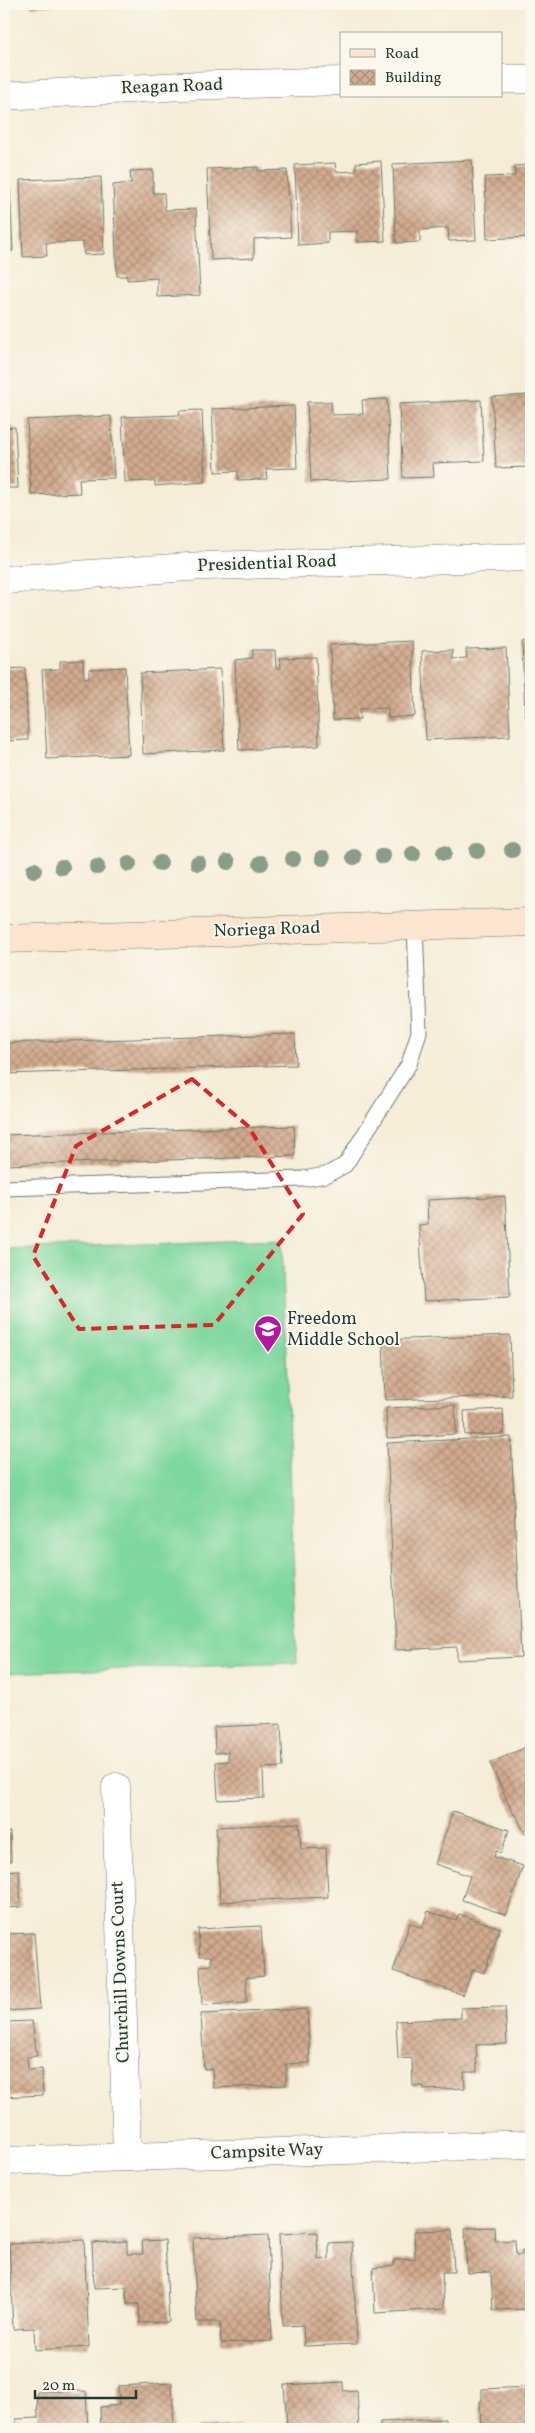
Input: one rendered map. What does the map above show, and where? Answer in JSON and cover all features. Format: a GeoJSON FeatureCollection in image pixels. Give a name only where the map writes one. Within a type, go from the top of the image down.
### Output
{"type":"FeatureCollection","features":[{"type":"Feature","properties":{"kind":"street"},"geometry":{"type":"LineString","coordinates":[[502,79],[531,79]]}},
{"type":"Feature","properties":{"kind":"street","name":"Reagan Road"},"geometry":{"type":"LineString","coordinates":[[4,96],[182,86],[340,82]]}},
{"type":"Feature","properties":{"kind":"street","name":"Presidential Road"},"geometry":{"type":"LineString","coordinates":[[4,580],[203,566],[531,557]]}},
{"type":"Feature","properties":{"kind":"street","name":"Noriega Road"},"geometry":{"type":"LineString","coordinates":[[4,939],[531,922]]}},
{"type":"Feature","properties":{"kind":"street","name":"Churchill Downs Court"},"geometry":{"type":"LineString","coordinates":[[116,1787],[127,2157]]}},
{"type":"Feature","properties":{"kind":"street","name":"Campsite Way"},"geometry":{"type":"LineString","coordinates":[[4,2160],[531,2144]]}},
{"type":"Feature","properties":{"kind":"lane"},"geometry":{"type":"LineString","coordinates":[[4,1188],[303,1179],[326,1175],[345,1165],[409,1064],[419,1032],[415,925]]}},
{"type":"Feature","properties":{"kind":"highlighted area"},"geometry":{"type":"Polygon","coordinates":[[[192,1079],[248,1126],[303,1214],[214,1325],[79,1329],[33,1256],[76,1146],[192,1079]]]}},
{"type":"Feature","properties":{"kind":"green space"},"geometry":{"type":"Polygon","coordinates":[[[282,1239],[297,1663],[4,1673],[4,1249],[282,1239]]]}},
{"type":"Feature","properties":{"kind":"building"},"geometry":{"type":"Polygon","coordinates":[[[31,4],[61,4],[61,5],[31,7],[31,4]]]}},
{"type":"Feature","properties":{"kind":"building"},"geometry":{"type":"Polygon","coordinates":[[[472,160],[476,240],[449,241],[448,228],[420,230],[420,242],[396,243],[393,164],[472,160]]]}},
{"type":"Feature","properties":{"kind":"building"},"geometry":{"type":"Polygon","coordinates":[[[381,161],[385,241],[357,242],[357,231],[328,232],[328,243],[298,245],[295,165],[335,163],[336,172],[356,171],[356,163],[381,161]]]}},
{"type":"Feature","properties":{"kind":"building"},"geometry":{"type":"Polygon","coordinates":[[[531,165],[531,237],[487,239],[485,177],[515,176],[514,166],[531,165]]]}},
{"type":"Feature","properties":{"kind":"building"},"geometry":{"type":"Polygon","coordinates":[[[258,167],[258,171],[287,170],[291,237],[254,239],[254,258],[211,260],[207,169],[258,167]]]}},
{"type":"Feature","properties":{"kind":"building"},"geometry":{"type":"Polygon","coordinates":[[[153,170],[153,193],[164,193],[165,210],[196,209],[200,295],[157,297],[157,278],[127,280],[127,276],[117,276],[113,185],[131,183],[130,171],[153,170]]]}},
{"type":"Feature","properties":{"kind":"building"},"geometry":{"type":"Polygon","coordinates":[[[101,177],[104,254],[84,255],[83,242],[46,243],[47,256],[23,257],[20,180],[101,177]]]}},
{"type":"Feature","properties":{"kind":"building"},"geometry":{"type":"Polygon","coordinates":[[[4,188],[10,188],[13,251],[4,251],[4,188]]]}},
{"type":"Feature","properties":{"kind":"building"},"geometry":{"type":"Polygon","coordinates":[[[531,395],[530,467],[496,468],[492,397],[531,395]]]}},
{"type":"Feature","properties":{"kind":"building"},"geometry":{"type":"Polygon","coordinates":[[[387,399],[391,479],[311,482],[307,402],[331,402],[332,415],[363,414],[362,400],[387,399]]]}},
{"type":"Feature","properties":{"kind":"building"},"geometry":{"type":"Polygon","coordinates":[[[481,400],[484,461],[433,463],[434,477],[403,478],[399,404],[481,400]]]}},
{"type":"Feature","properties":{"kind":"building"},"geometry":{"type":"Polygon","coordinates":[[[294,406],[297,468],[266,469],[267,479],[238,480],[238,471],[215,472],[212,409],[294,406]]]}},
{"type":"Feature","properties":{"kind":"building"},"geometry":{"type":"Polygon","coordinates":[[[202,410],[205,482],[155,486],[155,481],[125,482],[122,417],[180,415],[179,411],[202,410]]]}},
{"type":"Feature","properties":{"kind":"building"},"geometry":{"type":"Polygon","coordinates":[[[111,416],[114,478],[79,479],[80,493],[31,495],[27,420],[111,416]]]}},
{"type":"Feature","properties":{"kind":"building"},"geometry":{"type":"Polygon","coordinates":[[[15,427],[18,488],[4,488],[4,428],[15,427]]]}},
{"type":"Feature","properties":{"kind":"building"},"geometry":{"type":"Polygon","coordinates":[[[412,641],[415,716],[388,718],[388,708],[359,709],[360,719],[333,720],[330,645],[412,641]]]}},
{"type":"Feature","properties":{"kind":"building"},"geometry":{"type":"Polygon","coordinates":[[[531,641],[531,715],[525,715],[522,642],[531,641]]]}},
{"type":"Feature","properties":{"kind":"building"},"geometry":{"type":"Polygon","coordinates":[[[506,648],[510,736],[426,740],[422,651],[453,650],[453,659],[467,658],[466,649],[506,648]]]}},
{"type":"Feature","properties":{"kind":"building"},"geometry":{"type":"Polygon","coordinates":[[[252,650],[275,650],[276,668],[281,668],[280,658],[316,657],[319,746],[239,750],[235,660],[252,658],[252,650]]]}},
{"type":"Feature","properties":{"kind":"building"},"geometry":{"type":"Polygon","coordinates":[[[83,660],[84,678],[89,678],[89,669],[125,667],[129,755],[47,759],[42,670],[60,669],[60,661],[83,660]]]}},
{"type":"Feature","properties":{"kind":"building"},"geometry":{"type":"Polygon","coordinates":[[[25,668],[28,740],[4,741],[4,669],[25,668]]]}},
{"type":"Feature","properties":{"kind":"building"},"geometry":{"type":"Polygon","coordinates":[[[220,669],[224,750],[143,754],[140,673],[220,669]]]}},
{"type":"Feature","properties":{"kind":"building"},"geometry":{"type":"Polygon","coordinates":[[[295,1034],[296,1065],[4,1074],[4,1043],[295,1034]]]}},
{"type":"Feature","properties":{"kind":"building"},"geometry":{"type":"Polygon","coordinates":[[[294,1126],[295,1156],[4,1165],[4,1135],[294,1126]]]}},
{"type":"Feature","properties":{"kind":"building"},"geometry":{"type":"Polygon","coordinates":[[[505,1196],[510,1297],[424,1301],[419,1225],[428,1224],[427,1200],[505,1196]]]}},
{"type":"Feature","properties":{"kind":"building"},"geometry":{"type":"Polygon","coordinates":[[[510,1335],[512,1396],[385,1400],[383,1340],[510,1335]]]}},
{"type":"Feature","properties":{"kind":"building"},"geometry":{"type":"Polygon","coordinates":[[[455,1405],[456,1434],[387,1438],[386,1408],[455,1405]]]}},
{"type":"Feature","properties":{"kind":"building"},"geometry":{"type":"Polygon","coordinates":[[[503,1409],[504,1434],[465,1435],[464,1411],[503,1409]]]}},
{"type":"Feature","properties":{"kind":"building"},"geometry":{"type":"Polygon","coordinates":[[[511,1437],[521,1657],[457,1660],[457,1647],[396,1650],[387,1443],[511,1437]]]}},
{"type":"Feature","properties":{"kind":"building"},"geometry":{"type":"Polygon","coordinates":[[[281,1724],[283,1767],[263,1768],[264,1798],[218,1800],[216,1762],[228,1761],[228,1752],[215,1753],[214,1727],[281,1724]]]}},
{"type":"Feature","properties":{"kind":"building"},"geometry":{"type":"Polygon","coordinates":[[[531,1745],[531,1831],[525,1834],[490,1763],[531,1745]]]}},
{"type":"Feature","properties":{"kind":"building"},"geometry":{"type":"Polygon","coordinates":[[[4,1751],[6,1751],[8,1806],[4,1807],[4,1751]]]}},
{"type":"Feature","properties":{"kind":"building"},"geometry":{"type":"Polygon","coordinates":[[[453,1811],[509,1830],[501,1853],[496,1851],[494,1857],[523,1866],[506,1915],[462,1900],[470,1876],[435,1864],[453,1811]]]}},
{"type":"Feature","properties":{"kind":"building"},"geometry":{"type":"Polygon","coordinates":[[[299,1823],[301,1849],[326,1848],[328,1897],[220,1902],[216,1827],[299,1823]]]}},
{"type":"Feature","properties":{"kind":"building"},"geometry":{"type":"Polygon","coordinates":[[[10,1832],[11,1861],[4,1861],[4,1833],[10,1832]]]}},
{"type":"Feature","properties":{"kind":"building"},"geometry":{"type":"Polygon","coordinates":[[[19,1870],[21,1907],[4,1908],[4,1871],[19,1870]]]}},
{"type":"Feature","properties":{"kind":"building"},"geometry":{"type":"Polygon","coordinates":[[[428,1911],[456,1921],[459,1914],[500,1928],[484,1973],[473,1969],[463,1995],[393,1971],[410,1923],[422,1928],[428,1911]]]}},
{"type":"Feature","properties":{"kind":"building"},"geometry":{"type":"Polygon","coordinates":[[[261,1926],[264,1976],[246,1978],[247,2003],[202,2005],[200,1966],[211,1965],[211,1956],[200,1956],[198,1929],[261,1926]]]}},
{"type":"Feature","properties":{"kind":"building"},"geometry":{"type":"Polygon","coordinates":[[[34,1933],[40,2009],[4,2011],[4,1934],[34,1933]]]}},
{"type":"Feature","properties":{"kind":"building"},"geometry":{"type":"Polygon","coordinates":[[[505,2007],[507,2044],[476,2045],[477,2072],[464,2072],[465,2088],[424,2090],[424,2086],[413,2086],[412,2058],[398,2059],[396,2021],[461,2018],[461,2008],[505,2007]]]}},
{"type":"Feature","properties":{"kind":"building"},"geometry":{"type":"Polygon","coordinates":[[[307,2009],[310,2063],[286,2064],[286,2085],[213,2088],[212,2069],[204,2069],[201,2014],[307,2009]]]}},
{"type":"Feature","properties":{"kind":"building"},"geometry":{"type":"Polygon","coordinates":[[[32,2021],[37,2056],[27,2057],[28,2070],[42,2069],[43,2095],[4,2097],[4,2022],[32,2021]]]}},
{"type":"Feature","properties":{"kind":"building"},"geometry":{"type":"Polygon","coordinates":[[[494,2227],[495,2241],[515,2240],[516,2255],[522,2255],[522,2250],[531,2250],[531,2309],[493,2310],[491,2272],[467,2273],[465,2228],[494,2227]]]}},
{"type":"Feature","properties":{"kind":"building"},"geometry":{"type":"Polygon","coordinates":[[[452,2230],[454,2272],[442,2272],[444,2309],[375,2313],[373,2268],[394,2266],[394,2260],[415,2259],[414,2231],[452,2230]]]}},
{"type":"Feature","properties":{"kind":"building"},"geometry":{"type":"Polygon","coordinates":[[[317,2232],[318,2260],[329,2259],[329,2243],[352,2242],[357,2344],[304,2346],[303,2325],[283,2326],[279,2234],[317,2232]]]}},
{"type":"Feature","properties":{"kind":"building"},"geometry":{"type":"Polygon","coordinates":[[[268,2235],[272,2341],[221,2343],[220,2322],[197,2322],[193,2238],[268,2235]]]}},
{"type":"Feature","properties":{"kind":"building"},"geometry":{"type":"Polygon","coordinates":[[[84,2240],[89,2347],[35,2350],[34,2328],[13,2329],[9,2244],[84,2240]]]}},
{"type":"Feature","properties":{"kind":"building"},"geometry":{"type":"Polygon","coordinates":[[[165,2240],[169,2322],[140,2323],[139,2304],[127,2304],[126,2287],[94,2288],[92,2243],[127,2241],[127,2254],[143,2254],[142,2241],[165,2240]]]}},
{"type":"Feature","properties":{"kind":"building"},"geometry":{"type":"Polygon","coordinates":[[[343,2382],[343,2391],[357,2390],[359,2429],[287,2429],[284,2385],[343,2382]]]}},
{"type":"Feature","properties":{"kind":"building"},"geometry":{"type":"Polygon","coordinates":[[[172,2383],[174,2429],[101,2429],[100,2407],[119,2405],[118,2386],[172,2383]]]}},
{"type":"Feature","properties":{"kind":"building"},"geometry":{"type":"Polygon","coordinates":[[[531,2387],[531,2429],[481,2429],[480,2401],[482,2401],[482,2389],[531,2387]]]}},
{"type":"Feature","properties":{"kind":"building"},"geometry":{"type":"Polygon","coordinates":[[[86,2391],[88,2429],[16,2429],[16,2419],[38,2418],[37,2392],[86,2391]]]}},
{"type":"Feature","properties":{"kind":"building"},"geometry":{"type":"Polygon","coordinates":[[[445,2419],[446,2429],[381,2429],[380,2422],[445,2419]]]}},
{"type":"Feature","properties":{"kind":"building"},"geometry":{"type":"Polygon","coordinates":[[[241,2425],[241,2429],[198,2429],[198,2427],[241,2425]]]}},
{"type":"Feature","properties":{"kind":"place","name":"Freedom Middle School"},"geometry":{"type":"Point","coordinates":[268,1353]}}]}
